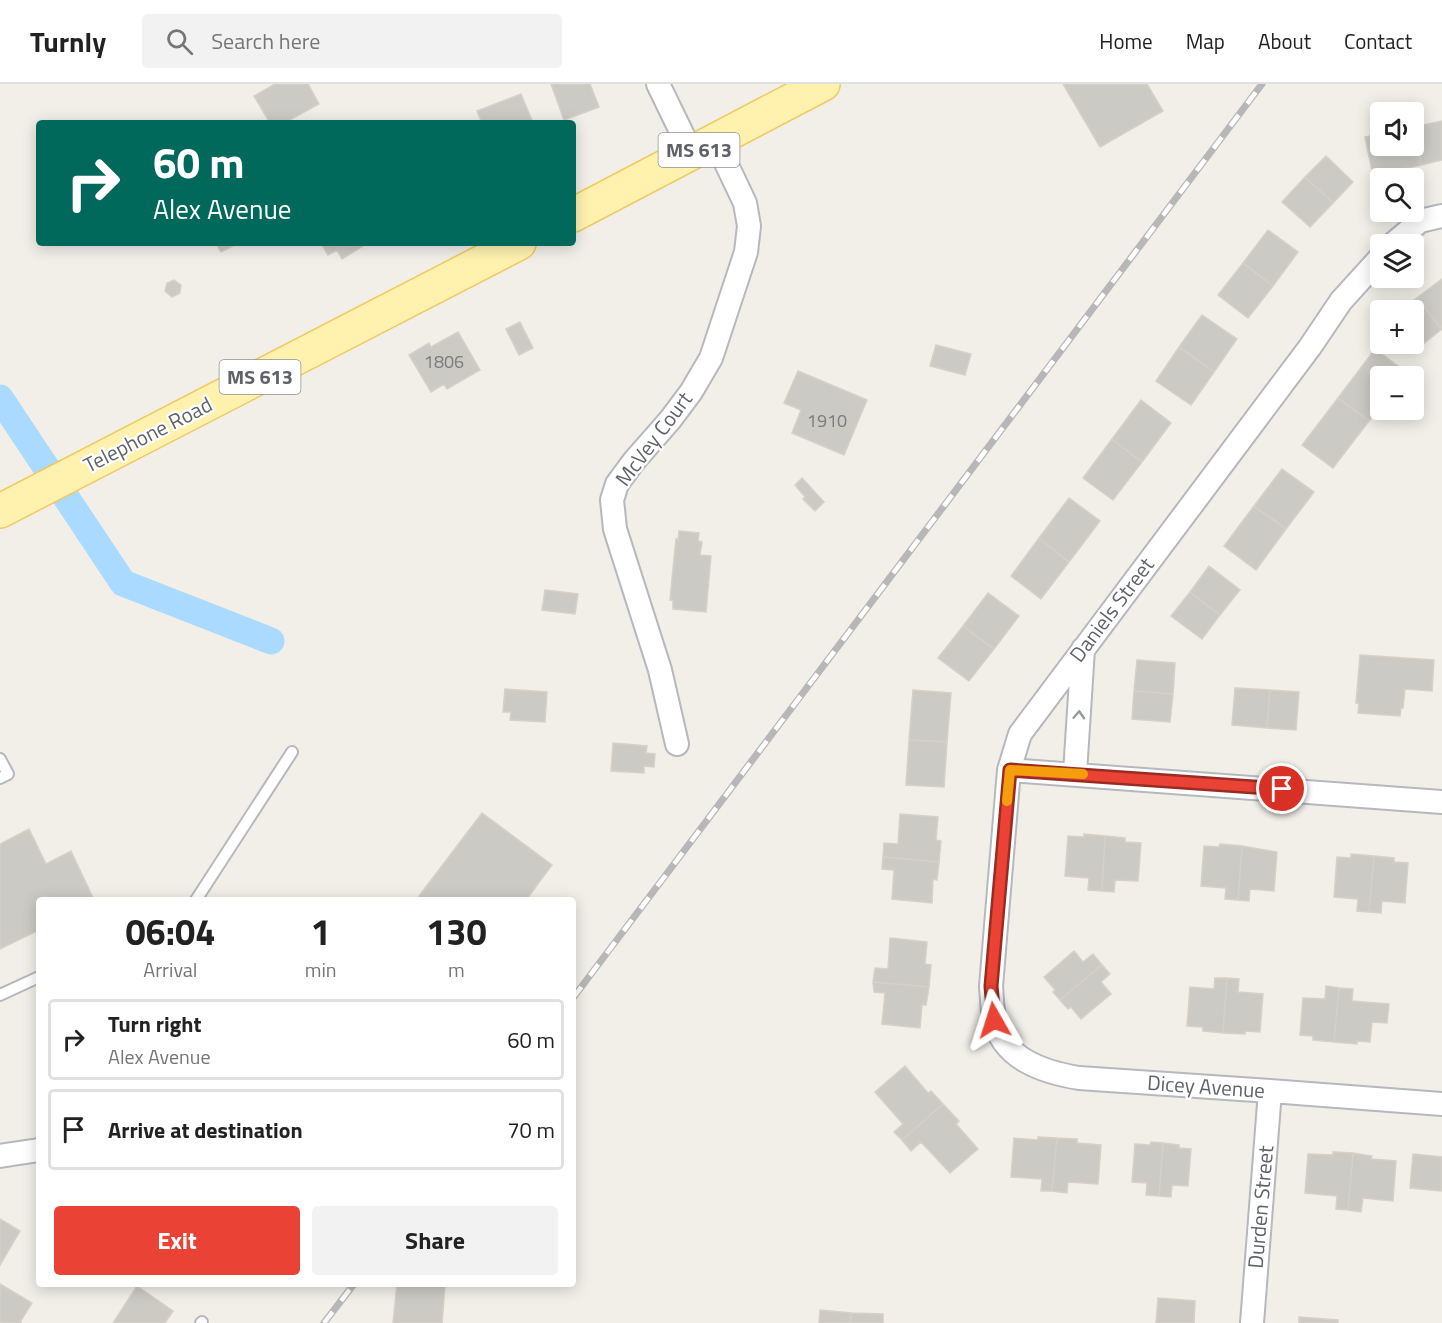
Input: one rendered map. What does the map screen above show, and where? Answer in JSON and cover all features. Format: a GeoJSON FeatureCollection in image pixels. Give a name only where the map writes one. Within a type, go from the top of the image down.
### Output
{"type":"FeatureCollection","features":[{"type":"Feature","properties":{"kind":"main road","name":"MS 613"},"geometry":{"type":"LineString","coordinates":[[576,213],[823,84]]}},
{"type":"Feature","properties":{"kind":"main road","name":"Telephone Road"},"geometry":{"type":"LineString","coordinates":[[0,512],[513,246]]}},
{"type":"Feature","properties":{"kind":"street","name":"McVey Court"},"geometry":{"type":"LineString","coordinates":[[658,84],[746,203],[749,226],[746,252],[711,358],[691,392],[617,484],[612,500],[615,529],[660,670],[677,744]]}},
{"type":"Feature","properties":{"kind":"street"},"geometry":{"type":"LineString","coordinates":[[1405,234],[1420,221],[1442,216]]}},
{"type":"Feature","properties":{"kind":"street","name":"Daniels Street"},"geometry":{"type":"LineString","coordinates":[[994,1020],[991,986],[1010,770],[1020,734],[1310,346],[1341,301],[1370,269]]}},
{"type":"Feature","properties":{"kind":"street"},"geometry":{"type":"LineString","coordinates":[[1075,773],[1083,649]]}},
{"type":"Feature","properties":{"kind":"street"},"geometry":{"type":"LineString","coordinates":[[1010,770],[1075,773],[1442,802]]}},
{"type":"Feature","properties":{"kind":"street","name":"Dicey Avenue"},"geometry":{"type":"LineString","coordinates":[[994,1020],[1006,1047],[1049,1073],[1079,1078],[1442,1104]]}},
{"type":"Feature","properties":{"kind":"street","name":"Durden Street"},"geometry":{"type":"LineString","coordinates":[[1252,1323],[1270,1090]]}},
{"type":"Feature","properties":{"kind":"street"},"geometry":{"type":"LineString","coordinates":[[0,1156],[36,1150]]}},
{"type":"Feature","properties":{"kind":"lane"},"geometry":{"type":"LineString","coordinates":[[198,897],[292,752]]}},
{"type":"Feature","properties":{"kind":"lane"},"geometry":{"type":"LineString","coordinates":[[0,759],[8,774],[0,778]]}},
{"type":"Feature","properties":{"kind":"lane"},"geometry":{"type":"LineString","coordinates":[[0,995],[36,978]]}},
{"type":"Feature","properties":{"kind":"building"},"geometry":{"type":"Polygon","coordinates":[[[275,84],[308,84],[319,104],[290,120],[268,120],[254,96],[275,84]]]}},
{"type":"Feature","properties":{"kind":"building"},"geometry":{"type":"Polygon","coordinates":[[[551,84],[590,84],[599,107],[564,120],[551,84]]]}},
{"type":"Feature","properties":{"kind":"building"},"geometry":{"type":"Polygon","coordinates":[[[1063,84],[1147,84],[1163,111],[1100,147],[1063,84]]]}},
{"type":"Feature","properties":{"kind":"building"},"geometry":{"type":"Polygon","coordinates":[[[521,94],[532,120],[481,120],[477,111],[521,94]]]}},
{"type":"Feature","properties":{"kind":"building"},"geometry":{"type":"Polygon","coordinates":[[[1442,121],[1442,160],[1421,165],[1419,156],[1424,156],[1424,125],[1442,121]]]}},
{"type":"Feature","properties":{"kind":"building"},"geometry":{"type":"Polygon","coordinates":[[[1370,136],[1370,156],[1419,156],[1421,165],[1407,168],[1372,168],[1365,137],[1370,136]]]}},
{"type":"Feature","properties":{"kind":"building"},"geometry":{"type":"Polygon","coordinates":[[[1326,156],[1353,182],[1333,203],[1305,177],[1326,156]]]}},
{"type":"Feature","properties":{"kind":"building"},"geometry":{"type":"Polygon","coordinates":[[[1305,177],[1333,203],[1310,227],[1282,202],[1305,177]]]}},
{"type":"Feature","properties":{"kind":"building"},"geometry":{"type":"Polygon","coordinates":[[[1268,230],[1298,252],[1273,286],[1243,263],[1268,230]]]}},
{"type":"Feature","properties":{"kind":"building"},"geometry":{"type":"Polygon","coordinates":[[[218,246],[232,246],[221,252],[218,246]]]}},
{"type":"Feature","properties":{"kind":"building"},"geometry":{"type":"Polygon","coordinates":[[[323,246],[363,246],[342,259],[337,250],[328,255],[323,246]]]}},
{"type":"Feature","properties":{"kind":"building"},"geometry":{"type":"Polygon","coordinates":[[[1243,263],[1273,286],[1248,318],[1218,295],[1243,263]]]}},
{"type":"Feature","properties":{"kind":"building"},"geometry":{"type":"Polygon","coordinates":[[[1442,279],[1442,329],[1424,307],[1424,300],[1417,298],[1442,279]]]}},
{"type":"Feature","properties":{"kind":"building"},"geometry":{"type":"Polygon","coordinates":[[[174,280],[181,285],[180,293],[172,297],[165,291],[167,283],[174,280]]]}},
{"type":"Feature","properties":{"kind":"building"},"geometry":{"type":"Polygon","coordinates":[[[1424,307],[1442,329],[1424,343],[1424,307]]]}},
{"type":"Feature","properties":{"kind":"building"},"geometry":{"type":"Polygon","coordinates":[[[1202,315],[1237,339],[1214,372],[1179,347],[1202,315]]]}},
{"type":"Feature","properties":{"kind":"building"},"geometry":{"type":"Polygon","coordinates":[[[520,322],[533,348],[519,355],[506,329],[520,322]]]}},
{"type":"Feature","properties":{"kind":"building"},"geometry":{"type":"Polygon","coordinates":[[[458,332],[480,370],[447,389],[444,384],[431,392],[409,355],[429,343],[431,347],[458,332]]]}},
{"type":"Feature","properties":{"kind":"building"},"geometry":{"type":"Polygon","coordinates":[[[936,345],[971,354],[965,375],[930,366],[936,345]]]}},
{"type":"Feature","properties":{"kind":"building"},"geometry":{"type":"Polygon","coordinates":[[[1179,347],[1214,372],[1191,405],[1156,381],[1179,347]]]}},
{"type":"Feature","properties":{"kind":"building"},"geometry":{"type":"Polygon","coordinates":[[[1371,354],[1382,354],[1398,366],[1370,366],[1369,421],[1338,398],[1371,354]]]}},
{"type":"Feature","properties":{"kind":"building"},"geometry":{"type":"Polygon","coordinates":[[[798,371],[867,400],[844,455],[792,433],[801,410],[784,403],[798,371]]]}},
{"type":"Feature","properties":{"kind":"building"},"geometry":{"type":"Polygon","coordinates":[[[1338,398],[1369,421],[1333,468],[1302,445],[1338,398]]]}},
{"type":"Feature","properties":{"kind":"building"},"geometry":{"type":"Polygon","coordinates":[[[1141,400],[1171,423],[1142,462],[1112,439],[1141,400]]]}},
{"type":"Feature","properties":{"kind":"building"},"geometry":{"type":"Polygon","coordinates":[[[1112,439],[1142,462],[1113,500],[1083,478],[1112,439]]]}},
{"type":"Feature","properties":{"kind":"building"},"geometry":{"type":"Polygon","coordinates":[[[1282,469],[1314,492],[1286,529],[1254,506],[1282,469]]]}},
{"type":"Feature","properties":{"kind":"building"},"geometry":{"type":"Polygon","coordinates":[[[802,478],[824,502],[815,511],[803,499],[805,497],[795,485],[802,478]]]}},
{"type":"Feature","properties":{"kind":"building"},"geometry":{"type":"Polygon","coordinates":[[[1069,498],[1100,521],[1069,562],[1039,538],[1069,498]]]}},
{"type":"Feature","properties":{"kind":"building"},"geometry":{"type":"Polygon","coordinates":[[[1254,506],[1286,529],[1256,570],[1224,546],[1254,506]]]}},
{"type":"Feature","properties":{"kind":"building"},"geometry":{"type":"Polygon","coordinates":[[[679,531],[699,533],[698,541],[702,542],[700,555],[711,556],[706,612],[673,609],[673,600],[670,600],[676,539],[678,540],[679,531]]]}},
{"type":"Feature","properties":{"kind":"building"},"geometry":{"type":"Polygon","coordinates":[[[1039,538],[1069,562],[1041,599],[1011,576],[1039,538]]]}},
{"type":"Feature","properties":{"kind":"building"},"geometry":{"type":"Polygon","coordinates":[[[1209,566],[1240,590],[1220,615],[1190,592],[1209,566]]]}},
{"type":"Feature","properties":{"kind":"building"},"geometry":{"type":"Polygon","coordinates":[[[545,590],[578,594],[575,614],[542,610],[545,590]]]}},
{"type":"Feature","properties":{"kind":"building"},"geometry":{"type":"Polygon","coordinates":[[[1190,592],[1220,615],[1202,639],[1171,616],[1190,592]]]}},
{"type":"Feature","properties":{"kind":"building"},"geometry":{"type":"Polygon","coordinates":[[[988,593],[1019,616],[994,649],[963,626],[988,593]]]}},
{"type":"Feature","properties":{"kind":"building"},"geometry":{"type":"Polygon","coordinates":[[[963,626],[994,649],[969,681],[938,658],[963,626]]]}},
{"type":"Feature","properties":{"kind":"building"},"geometry":{"type":"Polygon","coordinates":[[[1360,655],[1434,660],[1432,691],[1405,689],[1400,716],[1358,713],[1359,704],[1356,703],[1360,655]]]}},
{"type":"Feature","properties":{"kind":"building"},"geometry":{"type":"Polygon","coordinates":[[[1137,660],[1175,663],[1173,694],[1134,691],[1137,660]]]}},
{"type":"Feature","properties":{"kind":"building"},"geometry":{"type":"Polygon","coordinates":[[[1235,688],[1270,690],[1267,728],[1232,725],[1235,688]]]}},
{"type":"Feature","properties":{"kind":"building"},"geometry":{"type":"Polygon","coordinates":[[[505,689],[547,692],[545,722],[510,720],[511,712],[503,712],[505,689]]]}},
{"type":"Feature","properties":{"kind":"building"},"geometry":{"type":"Polygon","coordinates":[[[913,690],[951,693],[947,742],[909,740],[913,690]]]}},
{"type":"Feature","properties":{"kind":"building"},"geometry":{"type":"Polygon","coordinates":[[[1270,690],[1299,692],[1296,730],[1267,728],[1270,690]]]}},
{"type":"Feature","properties":{"kind":"building"},"geometry":{"type":"Polygon","coordinates":[[[1134,691],[1173,694],[1170,722],[1132,719],[1134,691]]]}},
{"type":"Feature","properties":{"kind":"building"},"geometry":{"type":"Polygon","coordinates":[[[909,740],[947,742],[944,787],[906,785],[909,740]]]}},
{"type":"Feature","properties":{"kind":"building"},"geometry":{"type":"Polygon","coordinates":[[[613,743],[647,746],[646,753],[655,754],[654,767],[644,766],[644,773],[611,771],[613,743]]]}},
{"type":"Feature","properties":{"kind":"building"},"geometry":{"type":"Polygon","coordinates":[[[482,813],[552,865],[528,897],[418,897],[482,813]]]}},
{"type":"Feature","properties":{"kind":"building"},"geometry":{"type":"Polygon","coordinates":[[[900,814],[938,817],[936,840],[941,841],[939,862],[883,857],[884,843],[898,844],[900,814]]]}},
{"type":"Feature","properties":{"kind":"building"},"geometry":{"type":"Polygon","coordinates":[[[29,829],[46,864],[71,851],[93,897],[36,897],[36,931],[0,949],[0,844],[29,829]]]}},
{"type":"Feature","properties":{"kind":"building"},"geometry":{"type":"Polygon","coordinates":[[[1084,834],[1105,836],[1102,891],[1088,890],[1089,878],[1065,876],[1068,836],[1084,837],[1084,834]]]}},
{"type":"Feature","properties":{"kind":"building"},"geometry":{"type":"Polygon","coordinates":[[[1105,836],[1125,838],[1125,842],[1141,843],[1138,881],[1115,880],[1114,892],[1102,891],[1105,836]]]}},
{"type":"Feature","properties":{"kind":"building"},"geometry":{"type":"Polygon","coordinates":[[[1220,844],[1242,846],[1238,900],[1225,899],[1226,888],[1201,886],[1204,846],[1219,847],[1220,844]]]}},
{"type":"Feature","properties":{"kind":"building"},"geometry":{"type":"Polygon","coordinates":[[[1242,846],[1277,852],[1274,891],[1250,889],[1249,901],[1238,900],[1242,846]]]}},
{"type":"Feature","properties":{"kind":"building"},"geometry":{"type":"Polygon","coordinates":[[[1351,854],[1374,856],[1369,912],[1357,911],[1358,899],[1334,897],[1337,857],[1351,858],[1351,854]]]}},
{"type":"Feature","properties":{"kind":"building"},"geometry":{"type":"Polygon","coordinates":[[[1374,856],[1394,858],[1394,862],[1408,863],[1405,903],[1382,901],[1381,913],[1369,912],[1374,856]]]}},
{"type":"Feature","properties":{"kind":"building"},"geometry":{"type":"Polygon","coordinates":[[[883,857],[939,862],[937,880],[933,879],[932,903],[892,899],[894,870],[882,869],[883,857]]]}},
{"type":"Feature","properties":{"kind":"building"},"geometry":{"type":"Polygon","coordinates":[[[890,938],[927,942],[925,964],[931,965],[929,987],[873,982],[875,968],[888,969],[890,938]]]}},
{"type":"Feature","properties":{"kind":"building"},"geometry":{"type":"Polygon","coordinates":[[[1074,951],[1083,962],[1093,954],[1102,965],[1060,1000],[1044,977],[1074,951]]]}},
{"type":"Feature","properties":{"kind":"building"},"geometry":{"type":"Polygon","coordinates":[[[1102,965],[1110,974],[1101,982],[1111,994],[1081,1019],[1071,1007],[1068,1009],[1060,1000],[1102,965]]]}},
{"type":"Feature","properties":{"kind":"building"},"geometry":{"type":"Polygon","coordinates":[[[1215,978],[1227,978],[1223,1033],[1203,1031],[1203,1027],[1187,1026],[1190,987],[1214,989],[1215,978]]]}},
{"type":"Feature","properties":{"kind":"building"},"geometry":{"type":"Polygon","coordinates":[[[1227,978],[1239,979],[1238,992],[1263,994],[1260,1032],[1223,1033],[1227,978]]]}},
{"type":"Feature","properties":{"kind":"building"},"geometry":{"type":"Polygon","coordinates":[[[873,982],[929,987],[926,1005],[922,1005],[920,1028],[882,1024],[885,993],[874,992],[873,982]]]}},
{"type":"Feature","properties":{"kind":"building"},"geometry":{"type":"Polygon","coordinates":[[[1326,986],[1339,988],[1334,1042],[1313,1040],[1313,1036],[1300,1035],[1303,998],[1325,999],[1326,986]]]}},
{"type":"Feature","properties":{"kind":"building"},"geometry":{"type":"Polygon","coordinates":[[[1339,988],[1353,989],[1352,1001],[1389,1004],[1387,1023],[1372,1022],[1370,1042],[1357,1041],[1357,1044],[1334,1042],[1339,988]]]}},
{"type":"Feature","properties":{"kind":"building"},"geometry":{"type":"Polygon","coordinates":[[[905,1066],[928,1093],[931,1091],[943,1104],[902,1140],[894,1132],[903,1124],[875,1092],[905,1066]]]}},
{"type":"Feature","properties":{"kind":"building"},"geometry":{"type":"Polygon","coordinates":[[[943,1104],[959,1121],[956,1124],[978,1149],[950,1173],[921,1142],[911,1151],[902,1140],[943,1104]]]}},
{"type":"Feature","properties":{"kind":"building"},"geometry":{"type":"Polygon","coordinates":[[[1038,1137],[1057,1138],[1052,1191],[1041,1191],[1042,1179],[1011,1177],[1014,1138],[1038,1140],[1038,1137]]]}},
{"type":"Feature","properties":{"kind":"building"},"geometry":{"type":"Polygon","coordinates":[[[1057,1138],[1077,1139],[1077,1143],[1101,1145],[1098,1184],[1068,1182],[1067,1193],[1052,1191],[1057,1138]]]}},
{"type":"Feature","properties":{"kind":"building"},"geometry":{"type":"Polygon","coordinates":[[[1151,1142],[1163,1143],[1159,1196],[1146,1195],[1147,1183],[1132,1182],[1135,1144],[1150,1145],[1151,1142]]]}},
{"type":"Feature","properties":{"kind":"building"},"geometry":{"type":"Polygon","coordinates":[[[1163,1143],[1191,1149],[1188,1186],[1172,1185],[1171,1197],[1159,1196],[1163,1143]]]}},
{"type":"Feature","properties":{"kind":"building"},"geometry":{"type":"Polygon","coordinates":[[[1333,1152],[1353,1153],[1348,1210],[1336,1209],[1337,1196],[1305,1193],[1308,1154],[1333,1155],[1333,1152]]]}},
{"type":"Feature","properties":{"kind":"building"},"geometry":{"type":"Polygon","coordinates":[[[1353,1153],[1372,1156],[1371,1159],[1396,1161],[1393,1201],[1363,1198],[1361,1212],[1348,1210],[1353,1153]]]}},
{"type":"Feature","properties":{"kind":"building"},"geometry":{"type":"Polygon","coordinates":[[[1413,1154],[1442,1157],[1442,1191],[1410,1188],[1413,1154]]]}},
{"type":"Feature","properties":{"kind":"building"},"geometry":{"type":"Polygon","coordinates":[[[0,1219],[20,1231],[0,1265],[0,1219]]]}},
{"type":"Feature","properties":{"kind":"building"},"geometry":{"type":"Polygon","coordinates":[[[0,1284],[32,1303],[20,1322],[22,1323],[0,1323],[0,1284]]]}},
{"type":"Feature","properties":{"kind":"building"},"geometry":{"type":"Polygon","coordinates":[[[136,1287],[173,1311],[165,1323],[113,1323],[136,1287]]]}},
{"type":"Feature","properties":{"kind":"building"},"geometry":{"type":"Polygon","coordinates":[[[397,1287],[445,1287],[442,1323],[393,1323],[397,1287]]]}},
{"type":"Feature","properties":{"kind":"building"},"geometry":{"type":"Polygon","coordinates":[[[1158,1298],[1195,1301],[1194,1323],[1156,1323],[1158,1298]]]}},
{"type":"Feature","properties":{"kind":"building"},"geometry":{"type":"Polygon","coordinates":[[[820,1310],[851,1313],[850,1323],[819,1323],[820,1310]]]}},
{"type":"Feature","properties":{"kind":"building"},"geometry":{"type":"Polygon","coordinates":[[[851,1313],[883,1314],[883,1323],[850,1323],[851,1313]]]}},
{"type":"Feature","properties":{"kind":"building"},"geometry":{"type":"Polygon","coordinates":[[[1299,1317],[1338,1320],[1338,1323],[1299,1323],[1299,1317]]]}},
{"type":"Feature","properties":{"kind":"waterway"},"geometry":{"type":"LineString","coordinates":[[0,398],[123,583],[271,641]]}},
{"type":"Feature","properties":{"kind":"railway"},"geometry":{"type":"LineString","coordinates":[[576,994],[1262,84]]}},
{"type":"Feature","properties":{"kind":"railway"},"geometry":{"type":"LineString","coordinates":[[324,1323],[352,1287]]}},
{"type":"Feature","properties":{"kind":"slow traffic"},"geometry":{"type":"LineString","coordinates":[[1007,801],[1010,770],[1083,774]]}},
{"type":"Feature","properties":{"kind":"route"},"geometry":{"type":"LineString","coordinates":[[994,1020],[991,986],[1010,770],[1282,789]]}}]}
